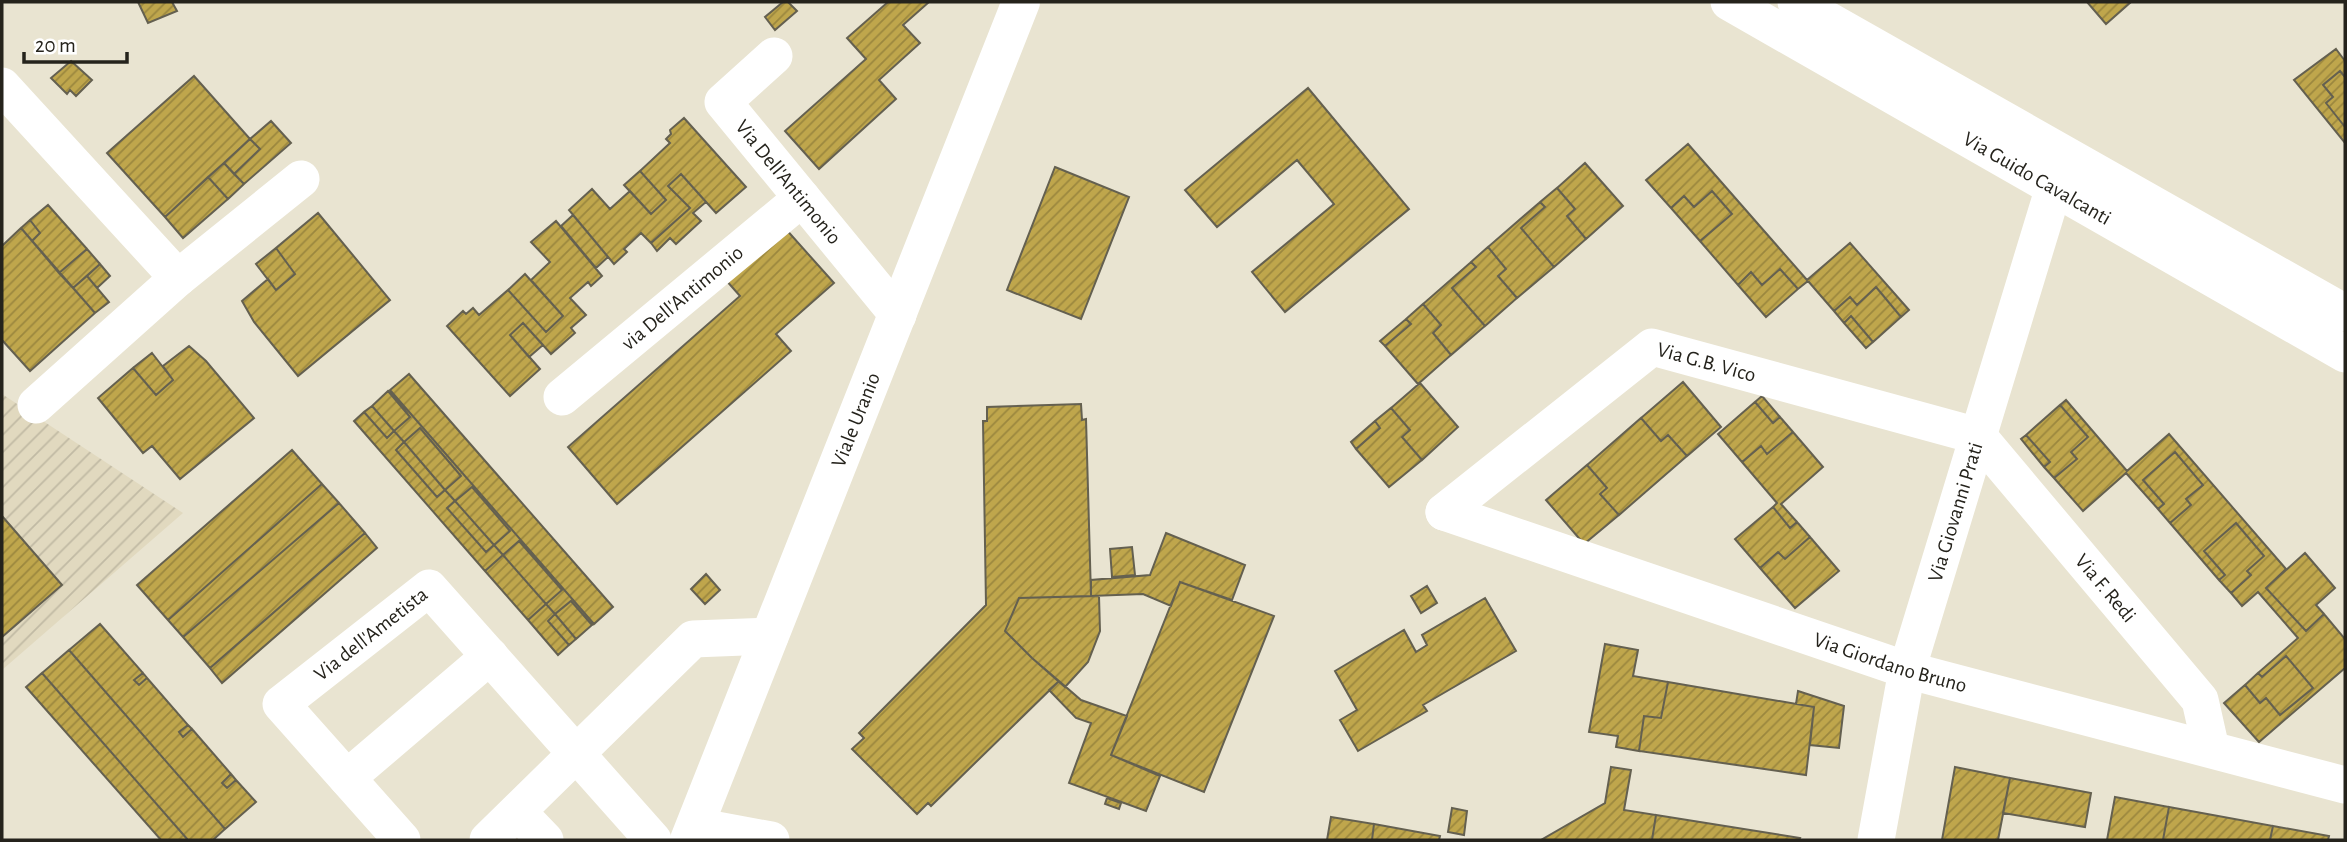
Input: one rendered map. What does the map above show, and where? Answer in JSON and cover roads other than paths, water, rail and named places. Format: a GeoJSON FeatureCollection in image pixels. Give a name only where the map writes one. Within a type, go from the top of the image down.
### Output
{"type":"FeatureCollection","features":[{"type":"Feature","properties":{"kind":"main road","name":"Viale Uranio"},"geometry":{"type":"LineString","coordinates":[[705,834],[770,636],[1021,2]]}},
{"type":"Feature","properties":{"kind":"main road","name":"Viale Uranio"},"geometry":{"type":"LineString","coordinates":[[705,834],[1047,2]]}},
{"type":"Feature","properties":{"kind":"street","name":"Via Guido Cavalcanti"},"geometry":{"type":"LineString","coordinates":[[1729,2],[2345,354]]}},
{"type":"Feature","properties":{"kind":"street","name":"Via Guido Cavalcanti"},"geometry":{"type":"LineString","coordinates":[[1796,2],[2345,313]]}},
{"type":"Feature","properties":{"kind":"street","name":"Via Dell'Antimonio"},"geometry":{"type":"LineString","coordinates":[[774,56],[723,102],[898,314]]}},
{"type":"Feature","properties":{"kind":"street"},"geometry":{"type":"LineString","coordinates":[[2,86],[177,278]]}},
{"type":"Feature","properties":{"kind":"street"},"geometry":{"type":"LineString","coordinates":[[36,405],[177,278],[300,180]]}},
{"type":"Feature","properties":{"kind":"street","name":"Via Giovanni Prati"},"geometry":{"type":"LineString","coordinates":[[1876,840],[1907,670],[2054,187]]}},
{"type":"Feature","properties":{"kind":"street","name":"via Dell'Antimonio"},"geometry":{"type":"LineString","coordinates":[[562,397],[802,198]]}},
{"type":"Feature","properties":{"kind":"street","name":"Via G.B. Vico"},"geometry":{"type":"LineString","coordinates":[[1444,512],[1652,347],[1978,436]]}},
{"type":"Feature","properties":{"kind":"street","name":"Via F. Redi"},"geometry":{"type":"LineString","coordinates":[[1978,436],[2200,700],[2211,749]]}},
{"type":"Feature","properties":{"kind":"street","name":"Via Giordano Bruno"},"geometry":{"type":"LineString","coordinates":[[1444,512],[1907,670],[2345,785]]}},
{"type":"Feature","properties":{"kind":"street","name":"Via dell'Ametista"},"geometry":{"type":"LineString","coordinates":[[402,840],[281,704],[429,588],[653,840]]}},
{"type":"Feature","properties":{"kind":"street"},"geometry":{"type":"LineString","coordinates":[[488,840],[693,639],[770,636]]}},
{"type":"Feature","properties":{"kind":"street"},"geometry":{"type":"LineString","coordinates":[[347,778],[490,656]]}},
{"type":"Feature","properties":{"kind":"street"},"geometry":{"type":"LineString","coordinates":[[518,812],[545,840]]}},
{"type":"Feature","properties":{"kind":"street"},"geometry":{"type":"LineString","coordinates":[[705,834],[771,840]]}}]}
